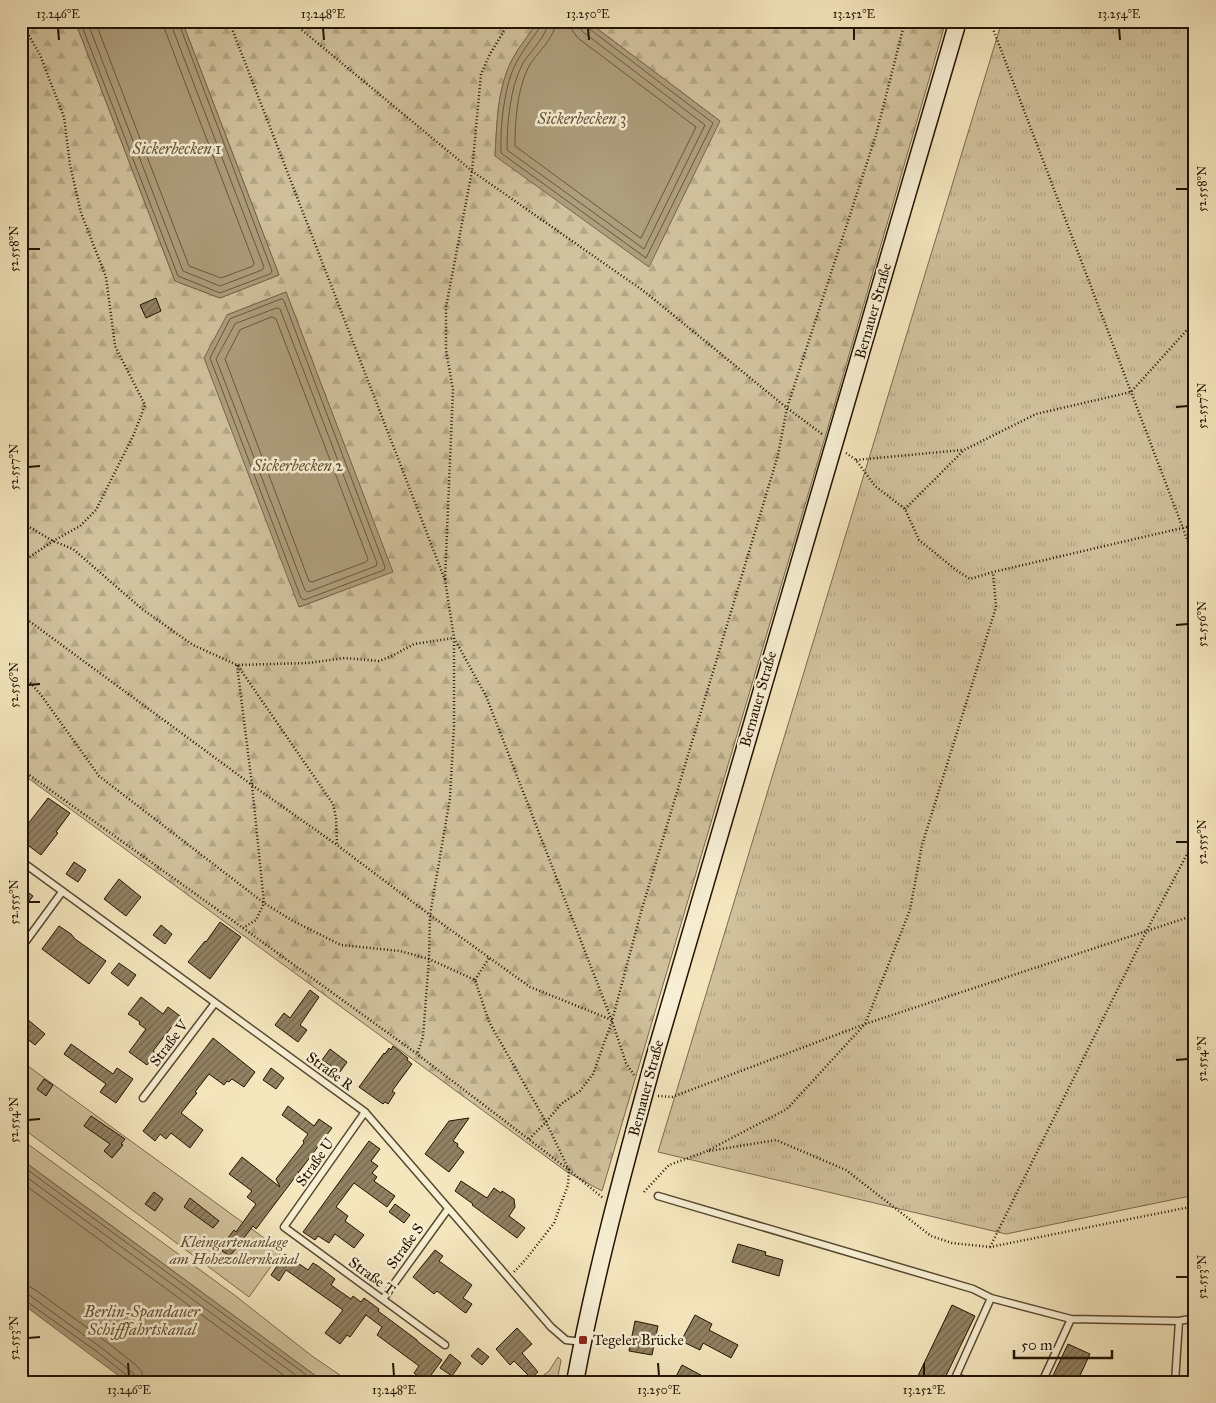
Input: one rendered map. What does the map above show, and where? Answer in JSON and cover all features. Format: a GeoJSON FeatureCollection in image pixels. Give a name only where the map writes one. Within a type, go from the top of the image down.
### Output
{"type":"FeatureCollection","features":[{"type":"Feature","properties":{"kind":"main road","name":"Bernauer Straße"},"geometry":{"type":"LineString","coordinates":[[575,1382],[582,1342],[615,1201],[646,1088],[958,21]]}},
{"type":"Feature","properties":{"kind":"lane","name":"Straße R"},"geometry":{"type":"LineString","coordinates":[[21,862],[365,1112],[551,1327],[566,1340],[582,1342]]}},
{"type":"Feature","properties":{"kind":"lane"},"geometry":{"type":"LineString","coordinates":[[21,948],[62,892]]}},
{"type":"Feature","properties":{"kind":"lane","name":"Straße V"},"geometry":{"type":"LineString","coordinates":[[143,1098],[216,1003]]}},
{"type":"Feature","properties":{"kind":"lane","name":"Straße U"},"geometry":{"type":"LineString","coordinates":[[284,1227],[365,1112]]}},
{"type":"Feature","properties":{"kind":"lane"},"geometry":{"type":"LineString","coordinates":[[658,1196],[973,1289],[992,1298],[1071,1319],[1179,1321],[1195,1318]]}},
{"type":"Feature","properties":{"kind":"lane","name":"Straße S"},"geometry":{"type":"LineString","coordinates":[[383,1299],[448,1208]]}},
{"type":"Feature","properties":{"kind":"lane","name":"Straße T"},"geometry":{"type":"LineString","coordinates":[[284,1227],[445,1345]]}},
{"type":"Feature","properties":{"kind":"lane"},"geometry":{"type":"LineString","coordinates":[[968,1382],[956,1376],[992,1298]]}},
{"type":"Feature","properties":{"kind":"lane"},"geometry":{"type":"LineString","coordinates":[[1042,1382],[1071,1319]]}},
{"type":"Feature","properties":{"kind":"lane"},"geometry":{"type":"LineString","coordinates":[[1174,1382],[1179,1321]]}},
{"type":"Feature","properties":{"kind":"path"},"geometry":{"type":"LineString","coordinates":[[21,563],[53,541],[80,526],[96,510],[134,434],[145,406],[115,346],[106,277],[81,213],[70,164],[64,117],[40,55],[24,27],[23,21]]}},
{"type":"Feature","properties":{"kind":"path"},"geometry":{"type":"LineString","coordinates":[[229,21],[445,580]]}},
{"type":"Feature","properties":{"kind":"path"},"geometry":{"type":"LineString","coordinates":[[291,21],[472,171],[645,292],[833,445],[856,460],[875,486],[905,510],[919,540],[970,579],[1195,525]]}},
{"type":"Feature","properties":{"kind":"path"},"geometry":{"type":"LineString","coordinates":[[417,1054],[423,1037],[430,916],[450,798],[454,726],[454,638],[445,580],[453,390],[446,350],[446,307],[472,171],[481,74],[490,54],[510,21]]}},
{"type":"Feature","properties":{"kind":"path"},"geometry":{"type":"LineString","coordinates":[[528,1139],[561,1104],[580,1091],[593,1074],[612,1021],[640,912],[778,455],[787,408],[876,134],[905,21]]}},
{"type":"Feature","properties":{"kind":"path"},"geometry":{"type":"LineString","coordinates":[[990,21],[1195,560]]}},
{"type":"Feature","properties":{"kind":"path"},"geometry":{"type":"LineString","coordinates":[[905,510],[964,450],[1036,414],[1131,392],[1195,321]]}},
{"type":"Feature","properties":{"kind":"path"},"geometry":{"type":"LineString","coordinates":[[856,460],[964,450]]}},
{"type":"Feature","properties":{"kind":"path"},"geometry":{"type":"LineString","coordinates":[[21,522],[53,541],[73,549],[142,609],[193,645],[238,665],[308,663],[344,658],[378,661],[414,644],[454,638]]}},
{"type":"Feature","properties":{"kind":"path"},"geometry":{"type":"LineString","coordinates":[[644,1192],[669,1165],[705,1152],[787,1108],[865,1024],[910,910],[922,846],[996,607],[994,572]]}},
{"type":"Feature","properties":{"kind":"path"},"geometry":{"type":"LineString","coordinates":[[21,615],[252,785],[338,845],[430,916],[530,987],[612,1021]]}},
{"type":"Feature","properties":{"kind":"path"},"geometry":{"type":"LineString","coordinates":[[454,638],[486,696],[612,1021],[626,1062],[637,1080],[646,1088],[664,1097],[672,1097],[865,1024],[1195,915]]}},
{"type":"Feature","properties":{"kind":"path"},"geometry":{"type":"LineString","coordinates":[[238,665],[264,904],[256,920],[243,928]]}},
{"type":"Feature","properties":{"kind":"path"},"geometry":{"type":"LineString","coordinates":[[238,665],[334,804],[338,845]]}},
{"type":"Feature","properties":{"kind":"path"},"geometry":{"type":"LineString","coordinates":[[21,672],[41,695],[99,776],[264,904],[341,945],[400,951],[429,959],[475,980],[490,1022],[546,1122],[569,1170],[568,1185],[554,1223],[528,1258],[509,1278]]}},
{"type":"Feature","properties":{"kind":"path"},"geometry":{"type":"LineString","coordinates":[[21,769],[417,1054],[604,1199],[615,1201]]}},
{"type":"Feature","properties":{"kind":"path"},"geometry":{"type":"LineString","coordinates":[[990,1247],[1147,930],[1195,839]]}},
{"type":"Feature","properties":{"kind":"path"},"geometry":{"type":"LineString","coordinates":[[475,980],[489,958]]}},
{"type":"Feature","properties":{"kind":"path"},"geometry":{"type":"LineString","coordinates":[[705,1152],[776,1140],[846,1170],[931,1236],[952,1243],[990,1247],[1195,1206]]}},
{"type":"Feature","properties":{"kind":"green space"},"geometry":{"type":"Polygon","coordinates":[[[21,21],[75,21],[175,281],[220,298],[279,275],[182,21],[538,21],[515,55],[503,83],[497,119],[495,156],[720,121],[587,21],[946,21],[602,1191],[567,1172],[21,773],[21,21]],[[286,292],[227,315],[300,607],[392,571],[286,292]]]}},
{"type":"Feature","properties":{"kind":"green space"},"geometry":{"type":"Polygon","coordinates":[[[1002,21],[1195,21],[1195,1195],[1006,1234],[658,1152],[1002,21]]]}},
{"type":"Feature","properties":{"kind":"green space","name":"Kleingartenanlage am Hohezollernkanal"},"geometry":{"type":"Polygon","coordinates":[[[21,1061],[282,1251],[249,1297],[21,1127],[21,1061]]]}},
{"type":"Feature","properties":{"kind":"green space"},"geometry":{"type":"Polygon","coordinates":[[[21,1139],[233,1294],[312,1356],[350,1382],[324,1382],[21,1159],[21,1139]]]}},
{"type":"Feature","properties":{"kind":"green space"},"geometry":{"type":"Polygon","coordinates":[[[558,1357],[561,1360],[557,1382],[535,1382],[549,1371],[558,1357]]]}},
{"type":"Feature","properties":{"kind":"water","name":"Sickerbecken 1"},"geometry":{"type":"Polygon","coordinates":[[[75,21],[182,21],[279,275],[220,298],[175,281],[75,21]]]}},
{"type":"Feature","properties":{"kind":"water","name":"Sickerbecken 3"},"geometry":{"type":"Polygon","coordinates":[[[538,21],[587,21],[720,121],[649,267],[495,156],[497,119],[503,83],[515,55],[538,21]]]}},
{"type":"Feature","properties":{"kind":"water","name":"Sickerbecken 2"},"geometry":{"type":"Polygon","coordinates":[[[286,292],[393,572],[299,607],[204,358],[227,315],[286,292]]]}},
{"type":"Feature","properties":{"kind":"water","name":"Berlin-Spandauer Schifffahrtskanal"},"geometry":{"type":"Polygon","coordinates":[[[21,1159],[324,1382],[127,1382],[21,1303],[21,1159]]]}},
{"type":"Feature","properties":{"kind":"building"},"geometry":{"type":"Polygon","coordinates":[[[156,298],[161,311],[146,318],[140,305],[156,298]]]}},
{"type":"Feature","properties":{"kind":"building"},"geometry":{"type":"Polygon","coordinates":[[[48,798],[70,813],[41,855],[21,840],[21,833],[48,798]]]}},
{"type":"Feature","properties":{"kind":"building"},"geometry":{"type":"Polygon","coordinates":[[[74,862],[86,870],[78,882],[66,874],[74,862]]]}},
{"type":"Feature","properties":{"kind":"building"},"geometry":{"type":"Polygon","coordinates":[[[119,879],[141,897],[126,916],[104,899],[119,879]]]}},
{"type":"Feature","properties":{"kind":"building"},"geometry":{"type":"Polygon","coordinates":[[[21,887],[33,896],[21,912],[21,887]]]}},
{"type":"Feature","properties":{"kind":"building"},"geometry":{"type":"Polygon","coordinates":[[[220,922],[241,937],[210,979],[188,962],[206,942],[220,922]]]}},
{"type":"Feature","properties":{"kind":"building"},"geometry":{"type":"Polygon","coordinates":[[[161,925],[172,934],[165,944],[153,935],[161,925]]]}},
{"type":"Feature","properties":{"kind":"building"},"geometry":{"type":"Polygon","coordinates":[[[59,926],[106,961],[89,984],[42,949],[59,926]]]}},
{"type":"Feature","properties":{"kind":"building"},"geometry":{"type":"Polygon","coordinates":[[[119,963],[136,975],[128,986],[111,973],[119,963]]]}},
{"type":"Feature","properties":{"kind":"building"},"geometry":{"type":"Polygon","coordinates":[[[310,990],[319,997],[300,1025],[307,1030],[298,1042],[275,1025],[284,1013],[290,1018],[310,990]]]}},
{"type":"Feature","properties":{"kind":"building"},"geometry":{"type":"Polygon","coordinates":[[[141,997],[163,1014],[168,1007],[180,1016],[153,1051],[156,1053],[147,1065],[129,1052],[146,1029],[139,1024],[140,1022],[128,1014],[141,997]]]}},
{"type":"Feature","properties":{"kind":"building"},"geometry":{"type":"Polygon","coordinates":[[[21,1014],[45,1034],[35,1045],[21,1034],[21,1014]]]}},
{"type":"Feature","properties":{"kind":"building"},"geometry":{"type":"Polygon","coordinates":[[[213,1038],[255,1072],[244,1087],[232,1079],[224,1085],[209,1074],[181,1113],[203,1130],[190,1148],[171,1133],[166,1139],[160,1134],[155,1141],[143,1131],[213,1038]]]}},
{"type":"Feature","properties":{"kind":"building"},"geometry":{"type":"Polygon","coordinates":[[[71,1044],[113,1074],[117,1068],[133,1079],[116,1103],[100,1092],[106,1084],[64,1054],[71,1044]]]}},
{"type":"Feature","properties":{"kind":"building"},"geometry":{"type":"Polygon","coordinates":[[[393,1046],[408,1058],[407,1060],[412,1064],[392,1091],[395,1093],[388,1104],[385,1102],[383,1104],[359,1087],[384,1053],[389,1048],[391,1050],[393,1046]]]}},
{"type":"Feature","properties":{"kind":"building"},"geometry":{"type":"Polygon","coordinates":[[[330,1049],[347,1062],[340,1072],[322,1060],[330,1049]]]}},
{"type":"Feature","properties":{"kind":"building"},"geometry":{"type":"Polygon","coordinates":[[[271,1068],[284,1078],[276,1089],[263,1080],[271,1068]]]}},
{"type":"Feature","properties":{"kind":"building"},"geometry":{"type":"Polygon","coordinates":[[[44,1079],[53,1085],[46,1096],[37,1089],[44,1079]]]}},
{"type":"Feature","properties":{"kind":"building"},"geometry":{"type":"Polygon","coordinates":[[[288,1106],[314,1126],[319,1119],[332,1128],[256,1229],[253,1226],[230,1256],[222,1251],[230,1240],[228,1238],[234,1230],[236,1232],[256,1204],[247,1197],[252,1191],[229,1174],[242,1157],[280,1187],[276,1179],[304,1143],[303,1141],[308,1134],[282,1115],[288,1106]]]}},
{"type":"Feature","properties":{"kind":"building"},"geometry":{"type":"Polygon","coordinates":[[[91,1116],[125,1139],[121,1144],[123,1145],[112,1158],[104,1151],[110,1144],[84,1126],[91,1116]]]}},
{"type":"Feature","properties":{"kind":"building"},"geometry":{"type":"Polygon","coordinates":[[[469,1118],[453,1141],[464,1152],[449,1172],[425,1154],[449,1121],[469,1118]]]}},
{"type":"Feature","properties":{"kind":"building"},"geometry":{"type":"Polygon","coordinates":[[[369,1141],[380,1149],[371,1161],[378,1166],[372,1173],[377,1177],[374,1181],[395,1196],[387,1207],[354,1183],[336,1207],[348,1216],[345,1221],[364,1235],[354,1248],[335,1234],[329,1243],[318,1236],[315,1240],[303,1232],[369,1141]]]}},
{"type":"Feature","properties":{"kind":"building"},"geometry":{"type":"Polygon","coordinates":[[[461,1181],[487,1198],[494,1188],[514,1199],[515,1207],[509,1216],[525,1228],[517,1238],[455,1191],[461,1181]]]}},
{"type":"Feature","properties":{"kind":"building"},"geometry":{"type":"Polygon","coordinates":[[[154,1192],[163,1199],[155,1211],[145,1204],[154,1192]]]}},
{"type":"Feature","properties":{"kind":"building"},"geometry":{"type":"Polygon","coordinates":[[[190,1198],[219,1221],[213,1228],[184,1207],[190,1198]]]}},
{"type":"Feature","properties":{"kind":"building"},"geometry":{"type":"Polygon","coordinates":[[[395,1204],[410,1215],[404,1223],[389,1212],[395,1204]]]}},
{"type":"Feature","properties":{"kind":"building"},"geometry":{"type":"Polygon","coordinates":[[[738,1244],[766,1252],[765,1255],[783,1260],[779,1276],[732,1262],[738,1244]]]}},
{"type":"Feature","properties":{"kind":"building"},"geometry":{"type":"Polygon","coordinates":[[[435,1250],[443,1256],[439,1261],[472,1285],[463,1298],[472,1304],[466,1313],[437,1291],[434,1294],[413,1277],[435,1250]]]}},
{"type":"Feature","properties":{"kind":"building"},"geometry":{"type":"Polygon","coordinates":[[[285,1254],[308,1270],[313,1263],[318,1266],[335,1279],[331,1285],[351,1299],[353,1296],[361,1302],[364,1298],[442,1360],[426,1382],[414,1373],[419,1366],[377,1335],[382,1327],[366,1315],[350,1337],[347,1335],[340,1344],[325,1333],[343,1310],[286,1270],[279,1281],[271,1275],[285,1254]]]}},
{"type":"Feature","properties":{"kind":"building"},"geometry":{"type":"Polygon","coordinates":[[[952,1305],[975,1316],[943,1382],[915,1382],[952,1305]]]}},
{"type":"Feature","properties":{"kind":"building"},"geometry":{"type":"Polygon","coordinates":[[[695,1315],[712,1324],[709,1330],[738,1345],[731,1358],[703,1343],[700,1350],[681,1341],[695,1315]]]}},
{"type":"Feature","properties":{"kind":"building"},"geometry":{"type":"Polygon","coordinates":[[[635,1321],[658,1326],[652,1355],[629,1351],[635,1321]]]}},
{"type":"Feature","properties":{"kind":"building"},"geometry":{"type":"Polygon","coordinates":[[[517,1328],[532,1344],[522,1353],[538,1372],[531,1378],[514,1361],[510,1365],[496,1349],[517,1328]]]}},
{"type":"Feature","properties":{"kind":"building"},"geometry":{"type":"Polygon","coordinates":[[[1068,1344],[1090,1354],[1077,1382],[1050,1382],[1068,1344]]]}},
{"type":"Feature","properties":{"kind":"building"},"geometry":{"type":"Polygon","coordinates":[[[478,1348],[489,1357],[482,1365],[471,1356],[478,1348]]]}},
{"type":"Feature","properties":{"kind":"building"},"geometry":{"type":"Polygon","coordinates":[[[450,1354],[461,1363],[452,1376],[440,1368],[450,1354]]]}},
{"type":"Feature","properties":{"kind":"building"},"geometry":{"type":"Polygon","coordinates":[[[682,1365],[714,1382],[673,1382],[682,1365]]]}},
{"type":"Feature","properties":{"kind":"place","name":"Tegeler Brücke"},"geometry":{"type":"Point","coordinates":[583,1340]}}]}
